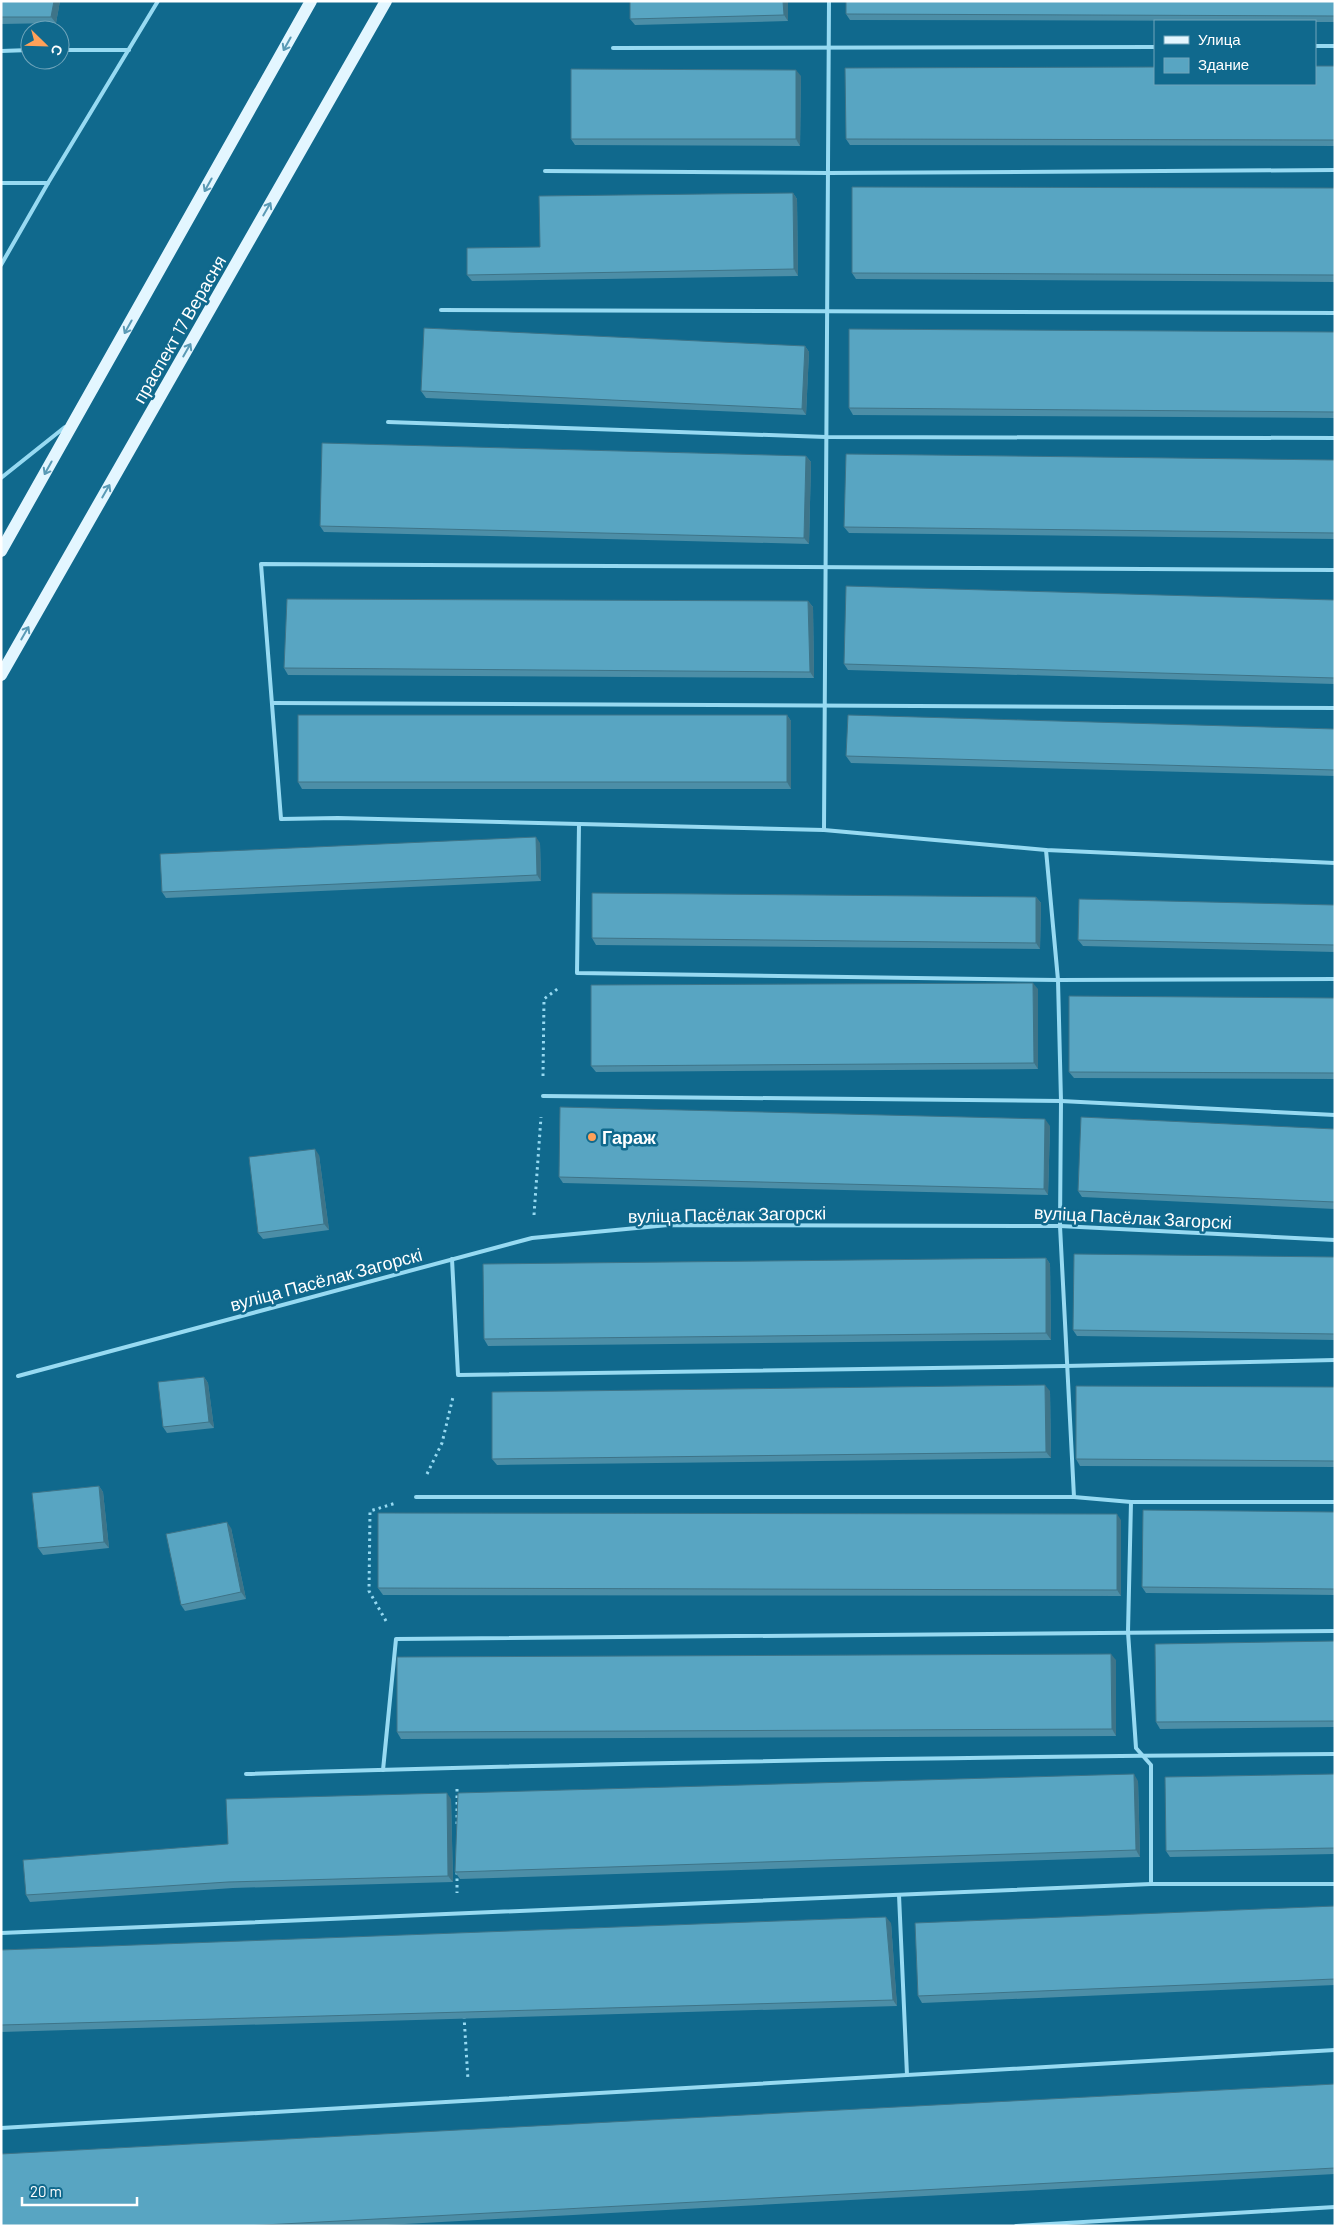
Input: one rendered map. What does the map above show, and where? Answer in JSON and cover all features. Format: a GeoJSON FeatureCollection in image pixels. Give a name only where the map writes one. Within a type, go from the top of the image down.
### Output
{"type":"FeatureCollection","features":[{"type":"Feature","properties":{"kind":"main road"},"geometry":{"type":"LineString","coordinates":[[1,551],[311,1]]}},
{"type":"Feature","properties":{"kind":"main road","name":"праспект 17 Верасня"},"geometry":{"type":"LineString","coordinates":[[1,675],[386,1]]}},
{"type":"Feature","properties":{"kind":"lane"},"geometry":{"type":"LineString","coordinates":[[1,265],[48,183],[158,1]]}},
{"type":"Feature","properties":{"kind":"lane"},"geometry":{"type":"LineString","coordinates":[[824,830],[829,1]]}},
{"type":"Feature","properties":{"kind":"lane"},"geometry":{"type":"LineString","coordinates":[[1316,46],[1335,46]]}},
{"type":"Feature","properties":{"kind":"lane"},"geometry":{"type":"LineString","coordinates":[[613,48],[1154,47]]}},
{"type":"Feature","properties":{"kind":"lane"},"geometry":{"type":"LineString","coordinates":[[1,51],[20,50]]}},
{"type":"Feature","properties":{"kind":"lane"},"geometry":{"type":"LineString","coordinates":[[70,50],[129,50]]}},
{"type":"Feature","properties":{"kind":"lane"},"geometry":{"type":"LineString","coordinates":[[545,171],[828,173],[1335,170]]}},
{"type":"Feature","properties":{"kind":"lane"},"geometry":{"type":"LineString","coordinates":[[1,182],[48,183]]}},
{"type":"Feature","properties":{"kind":"lane"},"geometry":{"type":"LineString","coordinates":[[442,310],[1335,313]]}},
{"type":"Feature","properties":{"kind":"lane"},"geometry":{"type":"LineString","coordinates":[[1,478],[75,420]]}},
{"type":"Feature","properties":{"kind":"lane"},"geometry":{"type":"LineString","coordinates":[[388,422],[826,437],[1335,438]]}},
{"type":"Feature","properties":{"kind":"lane"},"geometry":{"type":"LineString","coordinates":[[1335,570],[261,564],[273,703],[280,819],[338,818],[824,830],[1046,850],[1335,863]]}},
{"type":"Feature","properties":{"kind":"lane"},"geometry":{"type":"LineString","coordinates":[[273,703],[1335,708]]}},
{"type":"Feature","properties":{"kind":"lane"},"geometry":{"type":"LineString","coordinates":[[579,824],[577,973],[1058,980],[1335,979]]}},
{"type":"Feature","properties":{"kind":"lane"},"geometry":{"type":"LineString","coordinates":[[1046,850],[1058,980],[1061,1102],[1060,1226],[1065,1366],[1074,1497]]}},
{"type":"Feature","properties":{"kind":"lane"},"geometry":{"type":"LineString","coordinates":[[542,1096],[1061,1102],[1335,1115]]}},
{"type":"Feature","properties":{"kind":"lane","name":"вуліца Пасёлак Загорскі"},"geometry":{"type":"LineString","coordinates":[[18,1376],[532,1238],[668,1225],[1060,1226],[1335,1240]]}},
{"type":"Feature","properties":{"kind":"lane"},"geometry":{"type":"LineString","coordinates":[[452,1259],[458,1375],[1335,1360]]}},
{"type":"Feature","properties":{"kind":"lane"},"geometry":{"type":"LineString","coordinates":[[416,1496],[1074,1497],[1131,1502],[1335,1502]]}},
{"type":"Feature","properties":{"kind":"lane"},"geometry":{"type":"LineString","coordinates":[[1131,1502],[1128,1632],[1136,1748],[1151,1765],[1151,1884]]}},
{"type":"Feature","properties":{"kind":"lane"},"geometry":{"type":"LineString","coordinates":[[383,1770],[396,1639],[1335,1631]]}},
{"type":"Feature","properties":{"kind":"lane"},"geometry":{"type":"LineString","coordinates":[[246,1774],[1142,1756],[1335,1754]]}},
{"type":"Feature","properties":{"kind":"lane"},"geometry":{"type":"LineString","coordinates":[[1,1933],[1151,1884],[1335,1884]]}},
{"type":"Feature","properties":{"kind":"lane"},"geometry":{"type":"LineString","coordinates":[[899,1895],[908,2075]]}},
{"type":"Feature","properties":{"kind":"lane"},"geometry":{"type":"LineString","coordinates":[[1,2128],[1335,2050]]}},
{"type":"Feature","properties":{"kind":"lane"},"geometry":{"type":"LineString","coordinates":[[1016,2226],[1335,2207]]}},
{"type":"Feature","properties":{"kind":"building"},"geometry":{"type":"Polygon","coordinates":[[[1,1],[54,1],[51,17],[1,17],[1,1]]]}},
{"type":"Feature","properties":{"kind":"building"},"geometry":{"type":"Polygon","coordinates":[[[630,1],[783,1],[784,15],[630,19],[630,1]]]}},
{"type":"Feature","properties":{"kind":"building"},"geometry":{"type":"Polygon","coordinates":[[[846,1],[1335,1],[1335,16],[846,14],[846,1]]]}},
{"type":"Feature","properties":{"kind":"building"},"geometry":{"type":"Polygon","coordinates":[[[1316,66],[1335,66],[1335,140],[846,139],[845,68],[1154,67],[1154,85],[1316,85],[1316,66]]]}},
{"type":"Feature","properties":{"kind":"building"},"geometry":{"type":"Polygon","coordinates":[[[571,69],[796,70],[796,139],[571,139],[571,69]]]}},
{"type":"Feature","properties":{"kind":"building"},"geometry":{"type":"Polygon","coordinates":[[[852,187],[1335,188],[1335,275],[852,273],[852,187]]]}},
{"type":"Feature","properties":{"kind":"building"},"geometry":{"type":"Polygon","coordinates":[[[793,193],[794,269],[467,275],[467,248],[540,247],[539,196],[793,193]]]}},
{"type":"Feature","properties":{"kind":"building"},"geometry":{"type":"Polygon","coordinates":[[[424,328],[805,346],[802,409],[421,391],[424,328]]]}},
{"type":"Feature","properties":{"kind":"building"},"geometry":{"type":"Polygon","coordinates":[[[849,329],[1335,332],[1335,412],[849,408],[849,329]]]}},
{"type":"Feature","properties":{"kind":"building"},"geometry":{"type":"Polygon","coordinates":[[[322,443],[806,456],[804,538],[320,526],[322,443]]]}},
{"type":"Feature","properties":{"kind":"building"},"geometry":{"type":"Polygon","coordinates":[[[846,454],[1335,460],[1335,533],[844,527],[846,454]]]}},
{"type":"Feature","properties":{"kind":"building"},"geometry":{"type":"Polygon","coordinates":[[[846,586],[1335,600],[1335,678],[844,664],[846,586]]]}},
{"type":"Feature","properties":{"kind":"building"},"geometry":{"type":"Polygon","coordinates":[[[287,599],[808,601],[810,672],[284,668],[287,599]]]}},
{"type":"Feature","properties":{"kind":"building"},"geometry":{"type":"Polygon","coordinates":[[[298,715],[787,715],[787,782],[298,782],[298,715]]]}},
{"type":"Feature","properties":{"kind":"building"},"geometry":{"type":"Polygon","coordinates":[[[848,715],[1335,729],[1335,770],[846,756],[848,715]]]}},
{"type":"Feature","properties":{"kind":"building"},"geometry":{"type":"Polygon","coordinates":[[[536,837],[537,875],[162,892],[160,854],[536,837]]]}},
{"type":"Feature","properties":{"kind":"building"},"geometry":{"type":"Polygon","coordinates":[[[592,893],[1036,897],[1036,943],[592,938],[592,893]]]}},
{"type":"Feature","properties":{"kind":"building"},"geometry":{"type":"Polygon","coordinates":[[[1079,899],[1335,905],[1335,945],[1078,940],[1079,899]]]}},
{"type":"Feature","properties":{"kind":"building"},"geometry":{"type":"Polygon","coordinates":[[[1033,983],[1034,1063],[591,1066],[591,985],[1033,983]]]}},
{"type":"Feature","properties":{"kind":"building"},"geometry":{"type":"Polygon","coordinates":[[[1069,996],[1335,998],[1335,1073],[1069,1072],[1069,996]]]}},
{"type":"Feature","properties":{"kind":"building"},"geometry":{"type":"Polygon","coordinates":[[[560,1107],[1045,1119],[1044,1189],[559,1177],[560,1107]]]}},
{"type":"Feature","properties":{"kind":"building"},"geometry":{"type":"Polygon","coordinates":[[[1081,1117],[1335,1129],[1335,1202],[1078,1191],[1081,1117]]]}},
{"type":"Feature","properties":{"kind":"building"},"geometry":{"type":"Polygon","coordinates":[[[315,1149],[324,1224],[258,1233],[249,1157],[315,1149]]]}},
{"type":"Feature","properties":{"kind":"building"},"geometry":{"type":"Polygon","coordinates":[[[1074,1254],[1335,1257],[1335,1334],[1073,1330],[1074,1254]]]}},
{"type":"Feature","properties":{"kind":"building"},"geometry":{"type":"Polygon","coordinates":[[[1046,1258],[1046,1333],[484,1339],[483,1264],[1046,1258]]]}},
{"type":"Feature","properties":{"kind":"building"},"geometry":{"type":"Polygon","coordinates":[[[204,1377],[209,1422],[163,1427],[158,1382],[204,1377]]]}},
{"type":"Feature","properties":{"kind":"building"},"geometry":{"type":"Polygon","coordinates":[[[1045,1385],[1046,1452],[492,1459],[492,1392],[1045,1385]]]}},
{"type":"Feature","properties":{"kind":"building"},"geometry":{"type":"Polygon","coordinates":[[[1076,1386],[1335,1387],[1335,1461],[1076,1459],[1076,1386]]]}},
{"type":"Feature","properties":{"kind":"building"},"geometry":{"type":"Polygon","coordinates":[[[99,1486],[104,1542],[38,1548],[32,1493],[99,1486]]]}},
{"type":"Feature","properties":{"kind":"building"},"geometry":{"type":"Polygon","coordinates":[[[1143,1510],[1335,1512],[1335,1589],[1142,1587],[1143,1510]]]}},
{"type":"Feature","properties":{"kind":"building"},"geometry":{"type":"Polygon","coordinates":[[[378,1513],[1117,1514],[1117,1590],[378,1588],[378,1513]]]}},
{"type":"Feature","properties":{"kind":"building"},"geometry":{"type":"Polygon","coordinates":[[[227,1522],[241,1592],[181,1605],[166,1534],[227,1522]]]}},
{"type":"Feature","properties":{"kind":"building"},"geometry":{"type":"Polygon","coordinates":[[[1335,1641],[1335,1721],[1156,1722],[1155,1644],[1335,1641]]]}},
{"type":"Feature","properties":{"kind":"building"},"geometry":{"type":"Polygon","coordinates":[[[1111,1654],[1112,1729],[397,1732],[397,1657],[1111,1654]]]}},
{"type":"Feature","properties":{"kind":"building"},"geometry":{"type":"Polygon","coordinates":[[[1134,1774],[1136,1850],[455,1872],[458,1793],[1134,1774]]]}},
{"type":"Feature","properties":{"kind":"building"},"geometry":{"type":"Polygon","coordinates":[[[1335,1774],[1335,1848],[1166,1851],[1165,1777],[1335,1774]]]}},
{"type":"Feature","properties":{"kind":"building"},"geometry":{"type":"Polygon","coordinates":[[[447,1793],[448,1876],[228,1882],[26,1895],[23,1860],[228,1844],[226,1799],[447,1793]]]}},
{"type":"Feature","properties":{"kind":"building"},"geometry":{"type":"Polygon","coordinates":[[[1335,1906],[1335,1979],[918,1996],[915,1923],[1335,1906]]]}},
{"type":"Feature","properties":{"kind":"building"},"geometry":{"type":"Polygon","coordinates":[[[886,1917],[893,2000],[1,2025],[1,1950],[886,1917]]]}},
{"type":"Feature","properties":{"kind":"building"},"geometry":{"type":"Polygon","coordinates":[[[1335,2084],[1335,2168],[245,2226],[1,2226],[1,2154],[1335,2084]]]}},
{"type":"Feature","properties":{"kind":"place","name":"Гараж"},"geometry":{"type":"Point","coordinates":[592,1137]}}]}
